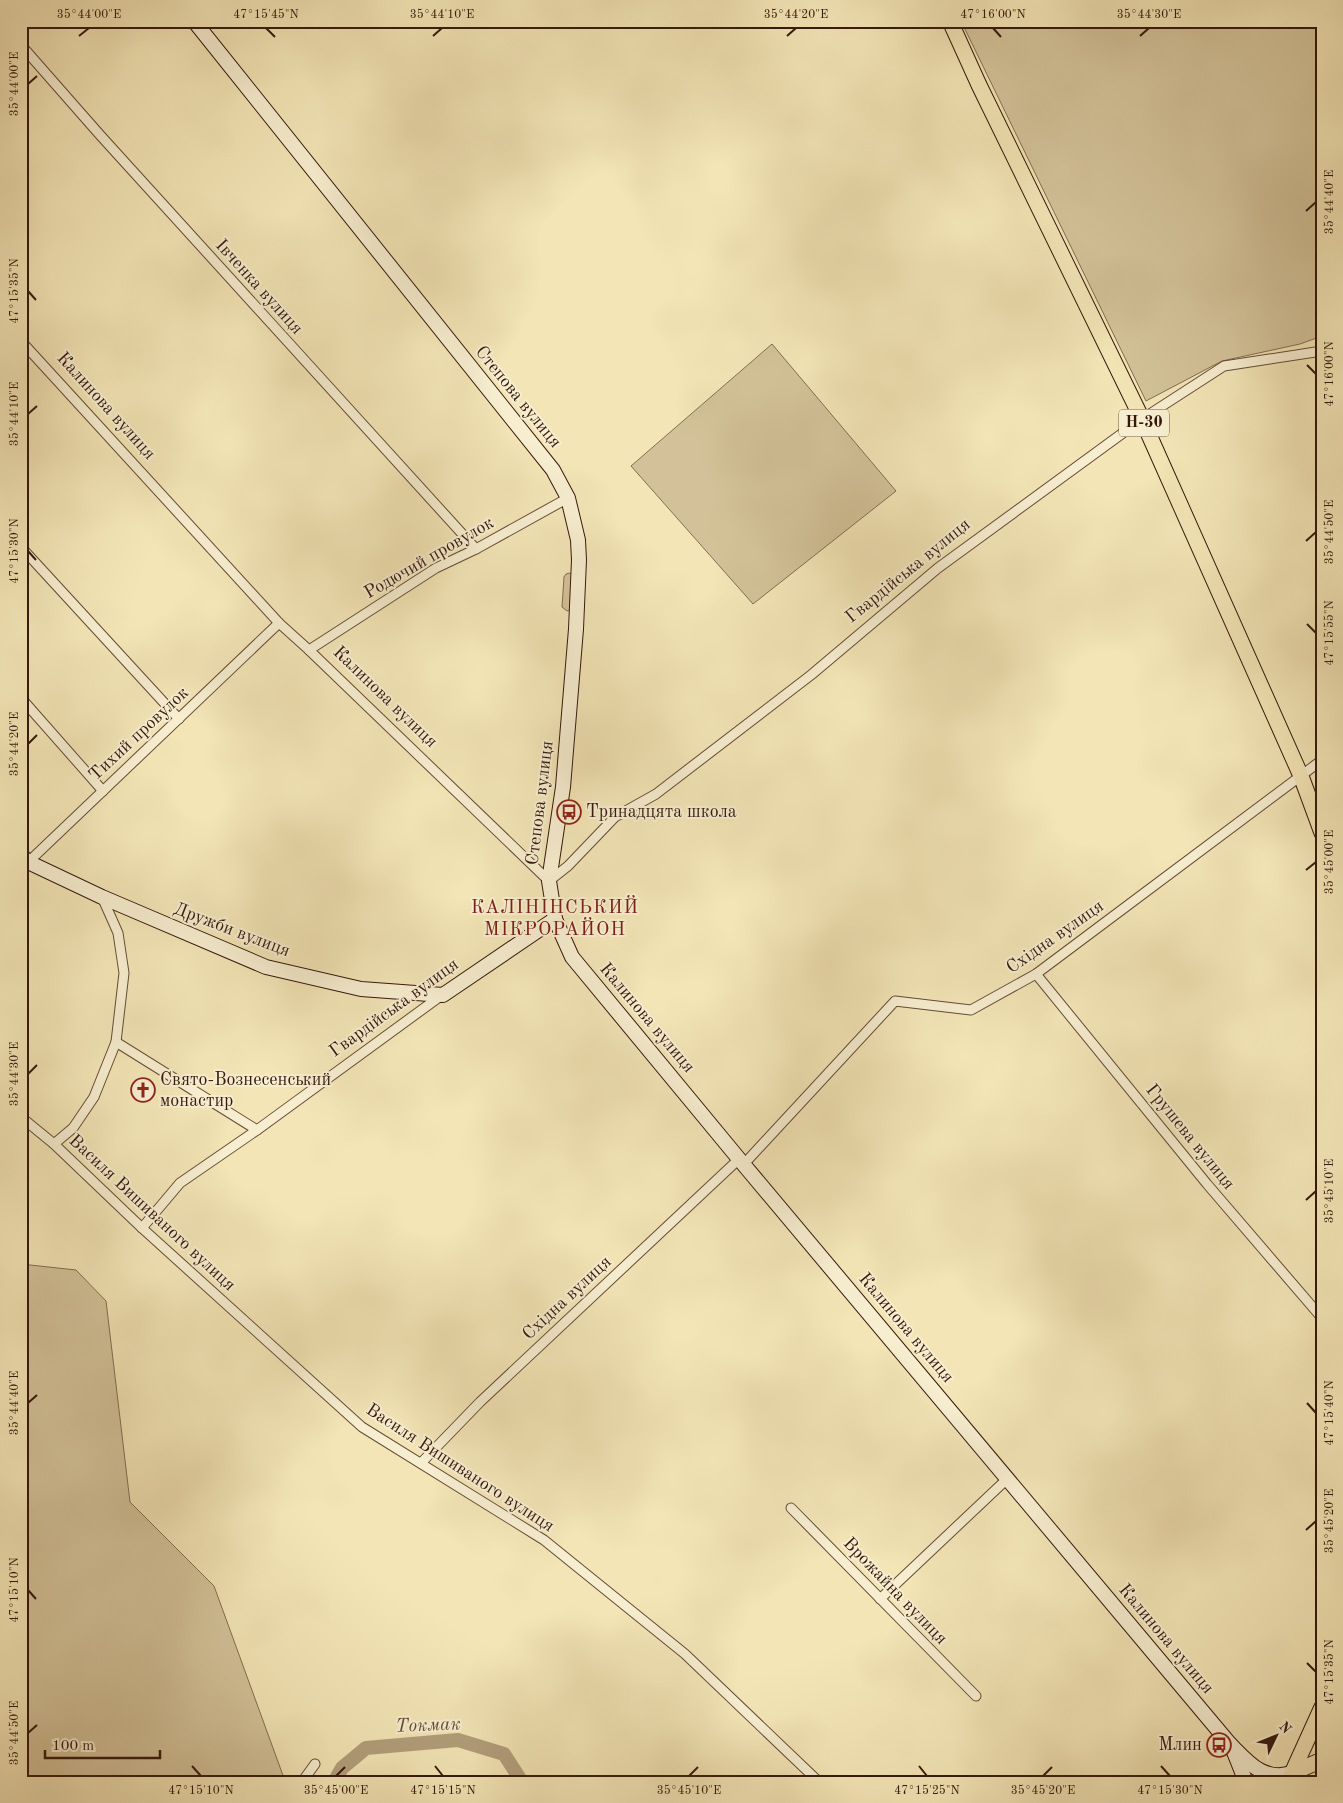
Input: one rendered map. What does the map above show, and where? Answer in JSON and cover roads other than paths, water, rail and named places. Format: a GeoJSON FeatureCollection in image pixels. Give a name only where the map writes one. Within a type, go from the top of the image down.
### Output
{"type":"FeatureCollection","features":[{"type":"Feature","properties":{"kind":"main road","name":"Н-30"},"geometry":{"type":"LineString","coordinates":[[950,21],[1142,419],[1301,776],[1322,833]]}},
{"type":"Feature","properties":{"kind":"main road"},"geometry":{"type":"LineString","coordinates":[[1290,1777],[1322,1706]]}},
{"type":"Feature","properties":{"kind":"main road"},"geometry":{"type":"LineString","coordinates":[[1290,1777],[1322,1760]]}},
{"type":"Feature","properties":{"kind":"street","name":"Степова вулиця"},"geometry":{"type":"LineString","coordinates":[[194,21],[553,470],[568,498],[578,540],[576,629],[563,787],[549,881]]}},
{"type":"Feature","properties":{"kind":"street","name":"Івченка вулиця"},"geometry":{"type":"LineString","coordinates":[[21,45],[106,142],[476,549]]}},
{"type":"Feature","properties":{"kind":"street","name":"Калинова вулиця"},"geometry":{"type":"LineString","coordinates":[[21,341],[279,623],[549,881],[555,919],[572,957],[1229,1742],[1254,1768],[1269,1774],[1290,1777]]}},
{"type":"Feature","properties":{"kind":"street","name":"Гвардійська вулиця"},"geometry":{"type":"LineString","coordinates":[[549,881],[568,866],[615,817],[656,794],[811,675],[938,568],[1142,419],[1224,366],[1322,351]]}},
{"type":"Feature","properties":{"kind":"street","name":"Родючий провулок"},"geometry":{"type":"LineString","coordinates":[[309,650],[436,568],[476,549],[568,498]]}},
{"type":"Feature","properties":{"kind":"street"},"geometry":{"type":"LineString","coordinates":[[21,547],[179,719]]}},
{"type":"Feature","properties":{"kind":"street","name":"Тихий провулок"},"geometry":{"type":"LineString","coordinates":[[24,862],[103,791],[279,623]]}},
{"type":"Feature","properties":{"kind":"street"},"geometry":{"type":"LineString","coordinates":[[21,698],[103,791]]}},
{"type":"Feature","properties":{"kind":"street","name":"Східна вулиця"},"geometry":{"type":"LineString","coordinates":[[421,1463],[480,1402],[742,1162],[895,1001],[970,1010],[1036,974],[1322,760]]}},
{"type":"Feature","properties":{"kind":"street","name":"Дружби вулиця"},"geometry":{"type":"LineString","coordinates":[[24,862],[266,967],[361,989],[443,995]]}},
{"type":"Feature","properties":{"kind":"street"},"geometry":{"type":"LineString","coordinates":[[54,1144],[72,1128],[94,1097],[116,1042],[124,973],[118,932],[102,897]]}},
{"type":"Feature","properties":{"kind":"street","name":"Гвардійська вулиця"},"geometry":{"type":"LineString","coordinates":[[142,1228],[180,1183],[257,1130],[443,995],[555,919]]}},
{"type":"Feature","properties":{"kind":"street","name":"Грушева вулиця"},"geometry":{"type":"LineString","coordinates":[[1036,974],[1208,1184],[1322,1318]]}},
{"type":"Feature","properties":{"kind":"street"},"geometry":{"type":"LineString","coordinates":[[116,1042],[257,1130]]}},
{"type":"Feature","properties":{"kind":"street","name":"Василя Вишиваного вулиця"},"geometry":{"type":"LineString","coordinates":[[21,1117],[54,1144],[142,1228],[362,1427],[544,1540],[685,1654],[820,1782]]}},
{"type":"Feature","properties":{"kind":"street"},"geometry":{"type":"LineString","coordinates":[[880,1599],[1007,1479]]}},
{"type":"Feature","properties":{"kind":"street","name":"Врожайна вулиця"},"geometry":{"type":"LineString","coordinates":[[791,1508],[976,1696]]}},
{"type":"Feature","properties":{"kind":"street","name":"Калинова вулиця"},"geometry":{"type":"LineString","coordinates":[[1229,1742],[1246,1782]]}},
{"type":"Feature","properties":{"kind":"street"},"geometry":{"type":"LineString","coordinates":[[302,1782],[315,1764]]}},
{"type":"Feature","properties":{"kind":"waterway","name":"Токмак"},"geometry":{"type":"LineString","coordinates":[[334,1782],[342,1768],[366,1748],[458,1740],[504,1754],[522,1782]]}},
{"type":"Feature","properties":{"kind":"place","name":"Тринадцята школа"},"geometry":{"type":"Point","coordinates":[569,812]}},
{"type":"Feature","properties":{"kind":"place","name":"Cвято-Вознесенський монастир"},"geometry":{"type":"Point","coordinates":[143,1090]}},
{"type":"Feature","properties":{"kind":"place","name":"Млин"},"geometry":{"type":"Point","coordinates":[1219,1745]}},
{"type":"Feature","properties":{"kind":"district","name":"КАЛІНІНСЬКИЙ МІКРОРАЙОН"},"geometry":{"type":"Point","coordinates":[555,919]}}]}
